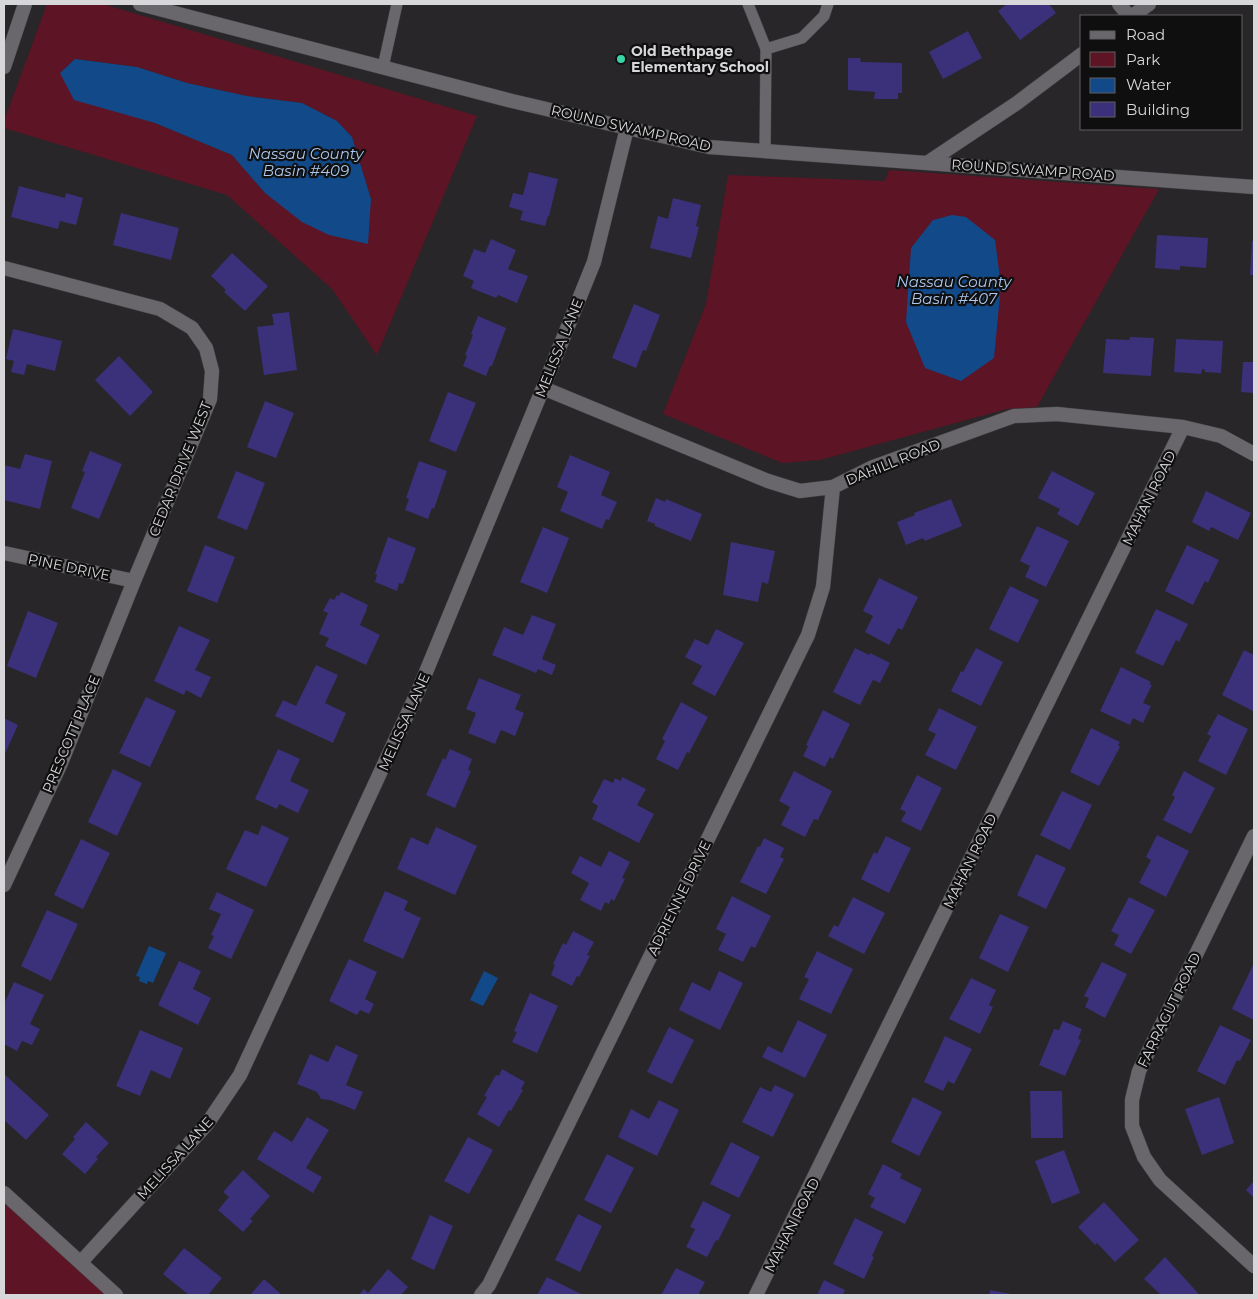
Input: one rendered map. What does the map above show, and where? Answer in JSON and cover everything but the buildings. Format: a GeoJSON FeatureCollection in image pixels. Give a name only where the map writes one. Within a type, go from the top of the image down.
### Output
{"type":"FeatureCollection","features":[{"type":"Feature","properties":{"kind":"street"},"geometry":{"type":"LineString","coordinates":[[4,67],[25,4]]}},
{"type":"Feature","properties":{"kind":"street","name":"ROUND SWAMP ROAD"},"geometry":{"type":"LineString","coordinates":[[140,4],[512,101],[709,147],[1254,186]]}},
{"type":"Feature","properties":{"kind":"street"},"geometry":{"type":"LineString","coordinates":[[1119,4],[1130,15]]}},
{"type":"Feature","properties":{"kind":"street"},"geometry":{"type":"LineString","coordinates":[[1132,15],[1149,4]]}},
{"type":"Feature","properties":{"kind":"street"},"geometry":{"type":"LineString","coordinates":[[927,162],[1017,103],[1080,56]]}},
{"type":"Feature","properties":{"kind":"street","name":"MELISSA LANE"},"geometry":{"type":"LineString","coordinates":[[81,1262],[207,1124],[240,1075],[420,689],[594,262],[627,128]]}},
{"type":"Feature","properties":{"kind":"street","name":"CEDAR DRIVE WEST"},"geometry":{"type":"LineString","coordinates":[[4,268],[160,309],[192,328],[206,348],[212,371],[210,399],[134,581]]}},
{"type":"Feature","properties":{"kind":"street","name":"DAHILL ROAD"},"geometry":{"type":"LineString","coordinates":[[543,388],[768,481],[800,491],[833,487],[873,467],[1014,416],[1057,414],[1183,427],[1221,436],[1254,454]]}},
{"type":"Feature","properties":{"kind":"street","name":"MAHAN ROAD"},"geometry":{"type":"LineString","coordinates":[[756,1295],[1183,427]]}},
{"type":"Feature","properties":{"kind":"street","name":"ADRIENNE DRIVE"},"geometry":{"type":"LineString","coordinates":[[482,1295],[489,1285],[808,635],[823,587],[833,487]]}},
{"type":"Feature","properties":{"kind":"street","name":"PINE DRIVE"},"geometry":{"type":"LineString","coordinates":[[4,553],[134,581]]}},
{"type":"Feature","properties":{"kind":"street","name":"PRESCOTT PLACE"},"geometry":{"type":"LineString","coordinates":[[4,885],[61,763],[134,581]]}},
{"type":"Feature","properties":{"kind":"street","name":"FARRAGUT ROAD"},"geometry":{"type":"LineString","coordinates":[[1254,836],[1139,1071],[1132,1100],[1132,1126],[1144,1157],[1160,1180],[1254,1266]]}},
{"type":"Feature","properties":{"kind":"street"},"geometry":{"type":"LineString","coordinates":[[4,1193],[116,1295]]}},
{"type":"Feature","properties":{"kind":"lane"},"geometry":{"type":"LineString","coordinates":[[383,67],[397,4]]}},
{"type":"Feature","properties":{"kind":"lane"},"geometry":{"type":"LineString","coordinates":[[748,4],[766,48],[764,151]]}},
{"type":"Feature","properties":{"kind":"lane"},"geometry":{"type":"LineString","coordinates":[[766,48],[802,38],[824,16],[828,4]]}},
{"type":"Feature","properties":{"kind":"green space"},"geometry":{"type":"Polygon","coordinates":[[[47,4],[103,4],[477,116],[377,355],[332,289],[227,195],[4,128],[4,121],[47,4]],[[75,59],[60,73],[155,123],[232,155],[265,193],[371,199],[352,137],[337,121],[302,103],[247,96],[187,83],[137,67],[75,59]]]}},
{"type":"Feature","properties":{"kind":"green space"},"geometry":{"type":"Polygon","coordinates":[[[889,170],[1159,189],[1037,407],[1007,409],[820,460],[782,463],[663,414],[706,304],[728,175],[885,181],[889,170]]]}},
{"type":"Feature","properties":{"kind":"green space"},"geometry":{"type":"Polygon","coordinates":[[[4,1193],[114,1295],[4,1295],[4,1193]]]}},
{"type":"Feature","properties":{"kind":"water","name":"Nassau County Basin #409"},"geometry":{"type":"Polygon","coordinates":[[[75,59],[137,67],[187,83],[247,96],[302,103],[337,121],[352,137],[371,199],[368,244],[329,235],[302,222],[265,193],[232,155],[155,123],[74,100],[60,73],[75,59]]]}},
{"type":"Feature","properties":{"kind":"water","name":"Nassau County Basin #407"},"geometry":{"type":"Polygon","coordinates":[[[952,215],[966,217],[995,240],[1001,285],[994,358],[961,381],[925,368],[906,322],[911,248],[933,220],[952,215]]]}},
{"type":"Feature","properties":{"kind":"water"},"geometry":{"type":"Polygon","coordinates":[[[149,946],[166,953],[153,983],[148,981],[147,984],[139,981],[140,977],[136,976],[149,946]]]}},
{"type":"Feature","properties":{"kind":"water"},"geometry":{"type":"Polygon","coordinates":[[[484,971],[498,978],[483,1006],[470,1000],[484,971]]]}},
{"type":"Feature","properties":{"kind":"place","name":"Old Bethpage Elementary School"},"geometry":{"type":"Point","coordinates":[621,59]}}]}
